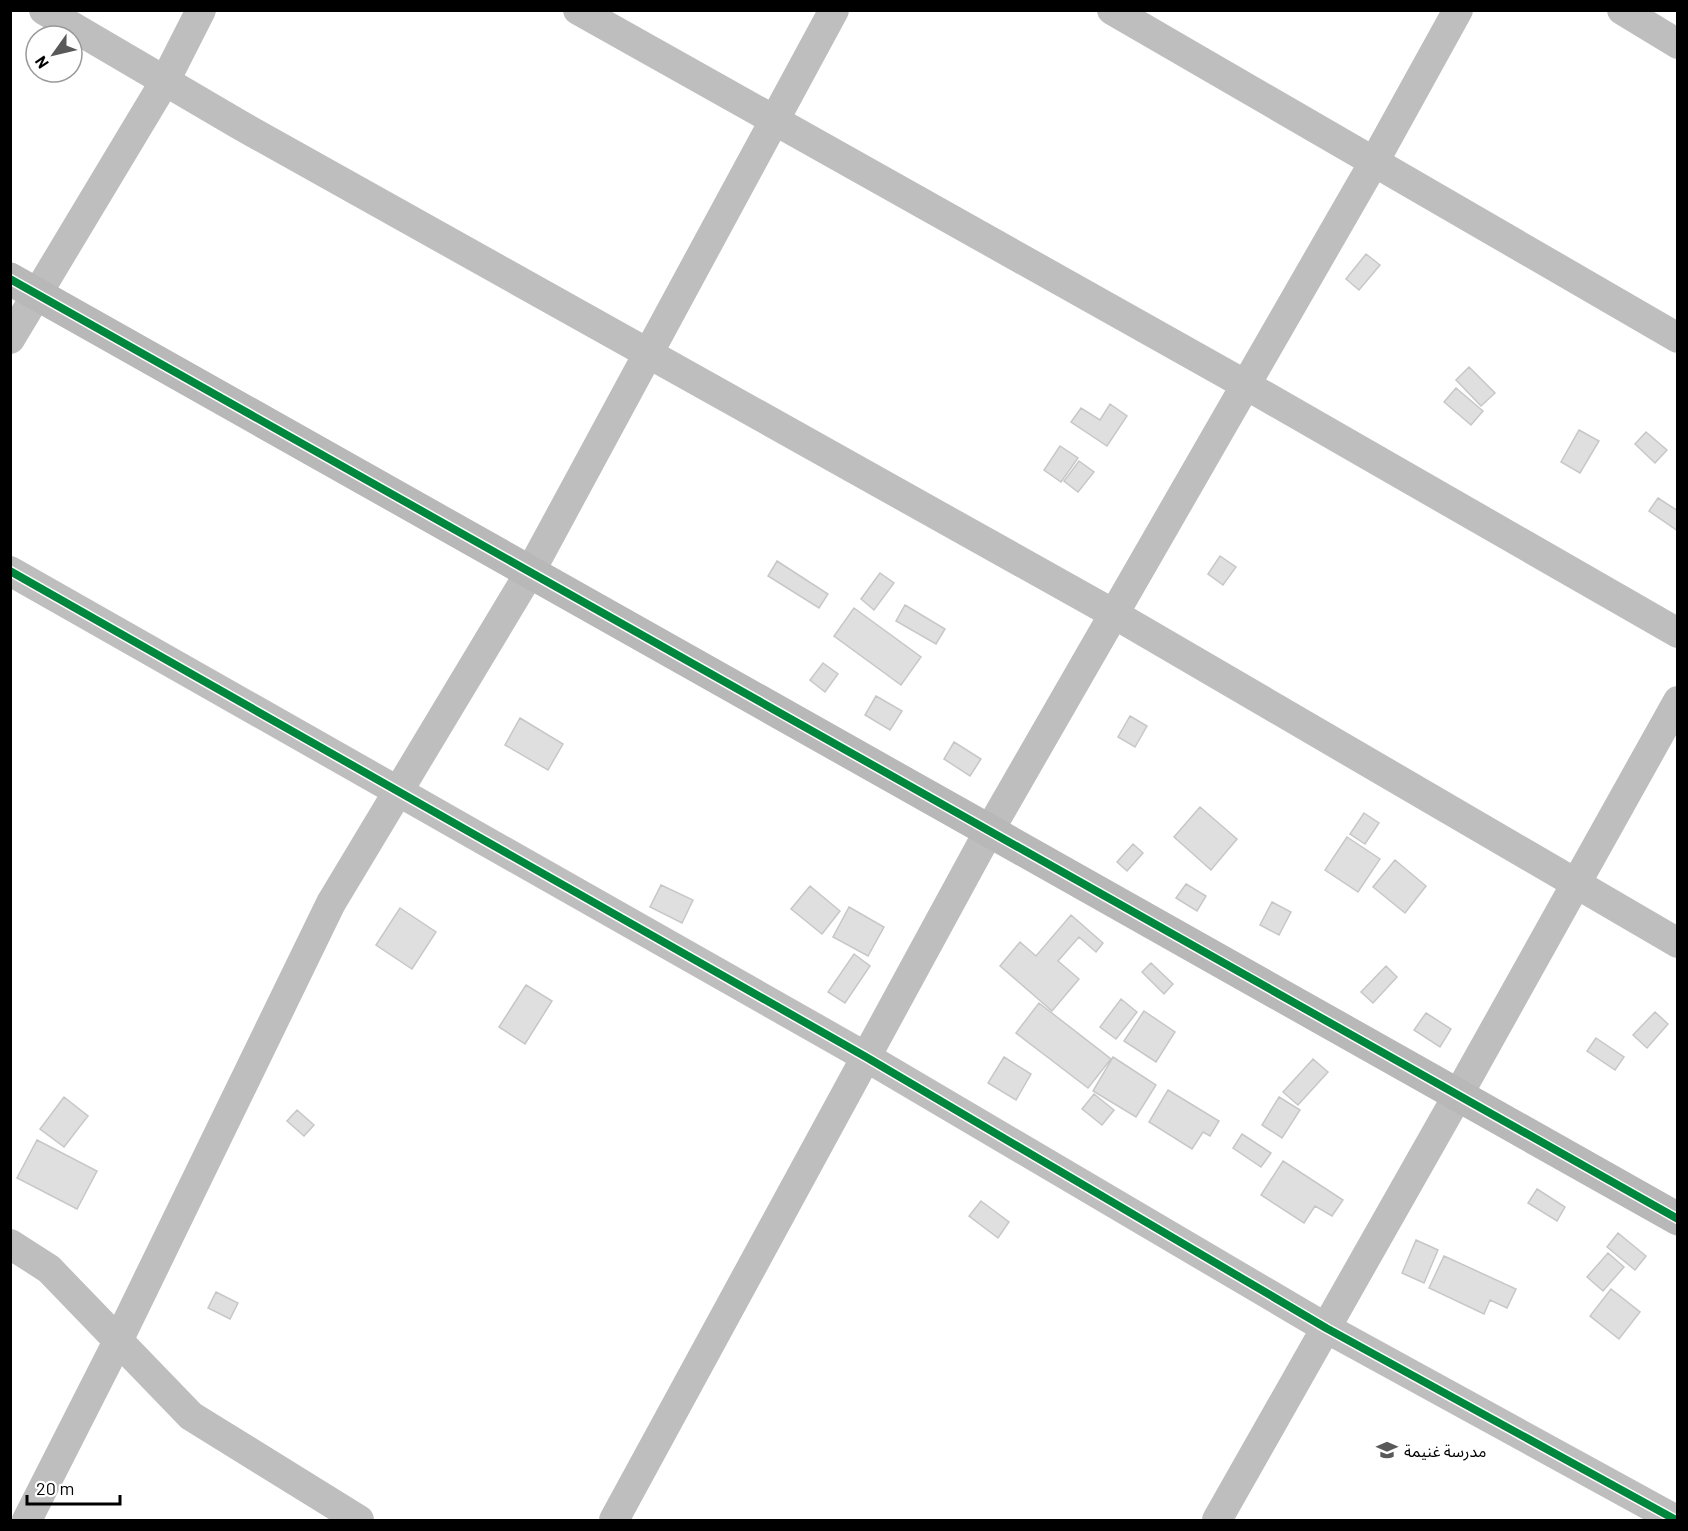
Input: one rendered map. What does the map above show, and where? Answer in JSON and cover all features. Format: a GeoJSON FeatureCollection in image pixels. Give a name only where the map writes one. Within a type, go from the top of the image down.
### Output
{"type":"FeatureCollection","features":[{"type":"Feature","properties":{"kind":"street"},"geometry":{"type":"LineString","coordinates":[[44,10],[250,130],[1114,614],[1677,944]]}},
{"type":"Feature","properties":{"kind":"street"},"geometry":{"type":"LineString","coordinates":[[10,339],[24,286],[165,81],[201,10]]}},
{"type":"Feature","properties":{"kind":"street"},"geometry":{"type":"LineString","coordinates":[[578,10],[1246,385],[1677,633]]}},
{"type":"Feature","properties":{"kind":"street"},"geometry":{"type":"LineString","coordinates":[[27,1521],[118,1341],[331,903],[530,572],[834,10]]}},
{"type":"Feature","properties":{"kind":"street"},"geometry":{"type":"LineString","coordinates":[[1113,10],[1677,338]]}},
{"type":"Feature","properties":{"kind":"street"},"geometry":{"type":"LineString","coordinates":[[614,1521],[989,831],[1374,162],[1458,10]]}},
{"type":"Feature","properties":{"kind":"street"},"geometry":{"type":"LineString","coordinates":[[1622,10],[1677,44]]}},
{"type":"Feature","properties":{"kind":"street"},"geometry":{"type":"LineString","coordinates":[[24,286],[1677,1219]]}},
{"type":"Feature","properties":{"kind":"street"},"geometry":{"type":"LineString","coordinates":[[10,571],[866,1057],[1326,1328],[1676,1521]]}},
{"type":"Feature","properties":{"kind":"street"},"geometry":{"type":"LineString","coordinates":[[1217,1521],[1677,701]]}},
{"type":"Feature","properties":{"kind":"street"},"geometry":{"type":"LineString","coordinates":[[10,1244],[49,1269],[191,1416],[360,1521]]}},
{"type":"Feature","properties":{"kind":"building"},"geometry":{"type":"Polygon","coordinates":[[[1366,254],[1380,265],[1359,290],[1346,279],[1366,254]]]}},
{"type":"Feature","properties":{"kind":"building"},"geometry":{"type":"Polygon","coordinates":[[[1469,367],[1495,393],[1481,406],[1456,380],[1469,367]]]}},
{"type":"Feature","properties":{"kind":"building"},"geometry":{"type":"Polygon","coordinates":[[[1456,388],[1483,411],[1471,425],[1444,402],[1456,388]]]}},
{"type":"Feature","properties":{"kind":"building"},"geometry":{"type":"Polygon","coordinates":[[[1110,404],[1127,416],[1107,446],[1071,422],[1081,408],[1100,420],[1110,404]]]}},
{"type":"Feature","properties":{"kind":"building"},"geometry":{"type":"Polygon","coordinates":[[[1579,430],[1599,441],[1580,473],[1561,462],[1579,430]]]}},
{"type":"Feature","properties":{"kind":"building"},"geometry":{"type":"Polygon","coordinates":[[[1646,432],[1667,450],[1655,463],[1635,444],[1646,432]]]}},
{"type":"Feature","properties":{"kind":"building"},"geometry":{"type":"Polygon","coordinates":[[[1060,446],[1078,458],[1061,482],[1044,470],[1060,446]]]}},
{"type":"Feature","properties":{"kind":"building"},"geometry":{"type":"Polygon","coordinates":[[[1079,461],[1094,472],[1078,492],[1064,481],[1079,461]]]}},
{"type":"Feature","properties":{"kind":"building"},"geometry":{"type":"Polygon","coordinates":[[[1658,498],[1678,511],[1678,531],[1649,511],[1658,498]]]}},
{"type":"Feature","properties":{"kind":"building"},"geometry":{"type":"Polygon","coordinates":[[[1220,556],[1236,567],[1223,585],[1208,574],[1220,556]]]}},
{"type":"Feature","properties":{"kind":"building"},"geometry":{"type":"Polygon","coordinates":[[[777,561],[828,594],[819,608],[768,576],[777,561]]]}},
{"type":"Feature","properties":{"kind":"building"},"geometry":{"type":"Polygon","coordinates":[[[880,573],[894,583],[874,610],[861,599],[880,573]]]}},
{"type":"Feature","properties":{"kind":"building"},"geometry":{"type":"Polygon","coordinates":[[[905,605],[945,629],[936,644],[896,621],[905,605]]]}},
{"type":"Feature","properties":{"kind":"building"},"geometry":{"type":"Polygon","coordinates":[[[854,608],[921,657],[901,685],[834,636],[854,608]]]}},
{"type":"Feature","properties":{"kind":"building"},"geometry":{"type":"Polygon","coordinates":[[[823,663],[838,674],[825,692],[810,680],[823,663]]]}},
{"type":"Feature","properties":{"kind":"building"},"geometry":{"type":"Polygon","coordinates":[[[876,696],[902,711],[890,730],[865,715],[876,696]]]}},
{"type":"Feature","properties":{"kind":"building"},"geometry":{"type":"Polygon","coordinates":[[[1130,716],[1147,726],[1135,747],[1118,737],[1130,716]]]}},
{"type":"Feature","properties":{"kind":"building"},"geometry":{"type":"Polygon","coordinates":[[[520,718],[563,744],[548,770],[505,745],[520,718]]]}},
{"type":"Feature","properties":{"kind":"building"},"geometry":{"type":"Polygon","coordinates":[[[954,742],[981,759],[970,776],[944,759],[954,742]]]}},
{"type":"Feature","properties":{"kind":"building"},"geometry":{"type":"Polygon","coordinates":[[[1200,807],[1237,839],[1211,870],[1174,837],[1200,807]]]}},
{"type":"Feature","properties":{"kind":"building"},"geometry":{"type":"Polygon","coordinates":[[[1364,813],[1379,823],[1365,844],[1350,834],[1364,813]]]}},
{"type":"Feature","properties":{"kind":"building"},"geometry":{"type":"Polygon","coordinates":[[[1347,837],[1380,859],[1358,892],[1325,870],[1347,837]]]}},
{"type":"Feature","properties":{"kind":"building"},"geometry":{"type":"Polygon","coordinates":[[[1133,844],[1143,853],[1127,871],[1117,862],[1133,844]]]}},
{"type":"Feature","properties":{"kind":"building"},"geometry":{"type":"Polygon","coordinates":[[[1395,860],[1426,886],[1405,913],[1373,887],[1395,860]]]}},
{"type":"Feature","properties":{"kind":"building"},"geometry":{"type":"Polygon","coordinates":[[[1186,884],[1206,896],[1197,911],[1176,898],[1186,884]]]}},
{"type":"Feature","properties":{"kind":"building"},"geometry":{"type":"Polygon","coordinates":[[[661,885],[693,900],[682,923],[650,907],[661,885]]]}},
{"type":"Feature","properties":{"kind":"building"},"geometry":{"type":"Polygon","coordinates":[[[810,886],[840,911],[822,934],[791,909],[810,886]]]}},
{"type":"Feature","properties":{"kind":"building"},"geometry":{"type":"Polygon","coordinates":[[[1272,902],[1291,912],[1279,935],[1260,925],[1272,902]]]}},
{"type":"Feature","properties":{"kind":"building"},"geometry":{"type":"Polygon","coordinates":[[[849,907],[884,927],[868,956],[833,937],[849,907]]]}},
{"type":"Feature","properties":{"kind":"building"},"geometry":{"type":"Polygon","coordinates":[[[400,908],[436,932],[412,969],[376,945],[400,908]]]}},
{"type":"Feature","properties":{"kind":"building"},"geometry":{"type":"Polygon","coordinates":[[[1071,915],[1103,943],[1096,952],[1079,937],[1058,961],[1079,979],[1052,1011],[1000,966],[1020,942],[1036,956],[1071,915]]]}},
{"type":"Feature","properties":{"kind":"building"},"geometry":{"type":"Polygon","coordinates":[[[854,954],[870,966],[845,1003],[828,992],[854,954]]]}},
{"type":"Feature","properties":{"kind":"building"},"geometry":{"type":"Polygon","coordinates":[[[1151,963],[1173,984],[1164,994],[1142,972],[1151,963]]]}},
{"type":"Feature","properties":{"kind":"building"},"geometry":{"type":"Polygon","coordinates":[[[1386,966],[1397,977],[1373,1003],[1361,992],[1386,966]]]}},
{"type":"Feature","properties":{"kind":"building"},"geometry":{"type":"Polygon","coordinates":[[[526,985],[552,1001],[525,1044],[499,1027],[526,985]]]}},
{"type":"Feature","properties":{"kind":"building"},"geometry":{"type":"Polygon","coordinates":[[[1121,999],[1137,1012],[1116,1039],[1100,1027],[1121,999]]]}},
{"type":"Feature","properties":{"kind":"building"},"geometry":{"type":"Polygon","coordinates":[[[1039,1003],[1111,1059],[1088,1088],[1016,1033],[1039,1003]]]}},
{"type":"Feature","properties":{"kind":"building"},"geometry":{"type":"Polygon","coordinates":[[[1144,1011],[1175,1032],[1156,1062],[1124,1041],[1144,1011]]]}},
{"type":"Feature","properties":{"kind":"building"},"geometry":{"type":"Polygon","coordinates":[[[1655,1012],[1668,1024],[1647,1048],[1633,1035],[1655,1012]]]}},
{"type":"Feature","properties":{"kind":"building"},"geometry":{"type":"Polygon","coordinates":[[[1426,1013],[1451,1029],[1440,1047],[1414,1030],[1426,1013]]]}},
{"type":"Feature","properties":{"kind":"building"},"geometry":{"type":"Polygon","coordinates":[[[1596,1038],[1624,1057],[1615,1070],[1587,1051],[1596,1038]]]}},
{"type":"Feature","properties":{"kind":"building"},"geometry":{"type":"Polygon","coordinates":[[[1004,1057],[1031,1074],[1016,1100],[988,1083],[1004,1057]]]}},
{"type":"Feature","properties":{"kind":"building"},"geometry":{"type":"Polygon","coordinates":[[[1113,1057],[1156,1085],[1136,1117],[1093,1091],[1113,1057]]]}},
{"type":"Feature","properties":{"kind":"building"},"geometry":{"type":"Polygon","coordinates":[[[1313,1059],[1328,1072],[1298,1105],[1283,1092],[1313,1059]]]}},
{"type":"Feature","properties":{"kind":"building"},"geometry":{"type":"Polygon","coordinates":[[[1168,1090],[1219,1121],[1210,1136],[1203,1132],[1192,1149],[1149,1122],[1168,1090]]]}},
{"type":"Feature","properties":{"kind":"building"},"geometry":{"type":"Polygon","coordinates":[[[1094,1094],[1114,1110],[1102,1125],[1082,1109],[1094,1094]]]}},
{"type":"Feature","properties":{"kind":"building"},"geometry":{"type":"Polygon","coordinates":[[[64,1097],[88,1116],[64,1147],[40,1129],[64,1097]]]}},
{"type":"Feature","properties":{"kind":"building"},"geometry":{"type":"Polygon","coordinates":[[[1279,1097],[1300,1110],[1282,1138],[1262,1125],[1279,1097]]]}},
{"type":"Feature","properties":{"kind":"building"},"geometry":{"type":"Polygon","coordinates":[[[297,1110],[314,1125],[304,1136],[287,1121],[297,1110]]]}},
{"type":"Feature","properties":{"kind":"building"},"geometry":{"type":"Polygon","coordinates":[[[1242,1134],[1271,1153],[1261,1167],[1233,1148],[1242,1134]]]}},
{"type":"Feature","properties":{"kind":"building"},"geometry":{"type":"Polygon","coordinates":[[[37,1140],[97,1171],[77,1209],[17,1178],[37,1140]]]}},
{"type":"Feature","properties":{"kind":"building"},"geometry":{"type":"Polygon","coordinates":[[[1283,1161],[1343,1200],[1332,1216],[1315,1206],[1304,1223],[1261,1195],[1283,1161]]]}},
{"type":"Feature","properties":{"kind":"building"},"geometry":{"type":"Polygon","coordinates":[[[1537,1189],[1565,1207],[1557,1221],[1528,1203],[1537,1189]]]}},
{"type":"Feature","properties":{"kind":"building"},"geometry":{"type":"Polygon","coordinates":[[[981,1201],[1009,1222],[998,1238],[969,1216],[981,1201]]]}},
{"type":"Feature","properties":{"kind":"building"},"geometry":{"type":"Polygon","coordinates":[[[1618,1233],[1646,1256],[1635,1270],[1607,1247],[1618,1233]]]}},
{"type":"Feature","properties":{"kind":"building"},"geometry":{"type":"Polygon","coordinates":[[[1416,1240],[1438,1250],[1424,1283],[1402,1273],[1416,1240]]]}},
{"type":"Feature","properties":{"kind":"building"},"geometry":{"type":"Polygon","coordinates":[[[1608,1253],[1624,1267],[1603,1291],[1587,1277],[1608,1253]]]}},
{"type":"Feature","properties":{"kind":"building"},"geometry":{"type":"Polygon","coordinates":[[[1444,1256],[1516,1289],[1507,1308],[1490,1300],[1484,1314],[1429,1288],[1444,1256]]]}},
{"type":"Feature","properties":{"kind":"building"},"geometry":{"type":"Polygon","coordinates":[[[1611,1289],[1640,1312],[1619,1339],[1590,1316],[1611,1289]]]}},
{"type":"Feature","properties":{"kind":"building"},"geometry":{"type":"Polygon","coordinates":[[[216,1292],[238,1303],[230,1319],[208,1308],[216,1292]]]}},
{"type":"Feature","properties":{"kind":"cycle path"},"geometry":{"type":"LineString","coordinates":[[10,279],[1678,1219]]}},
{"type":"Feature","properties":{"kind":"cycle path"},"geometry":{"type":"LineString","coordinates":[[10,571],[866,1057],[1326,1328],[1676,1520]]}},
{"type":"Feature","properties":{"kind":"place","name":"مدرسة غنيمة"},"geometry":{"type":"Point","coordinates":[1387,1450]}}]}
